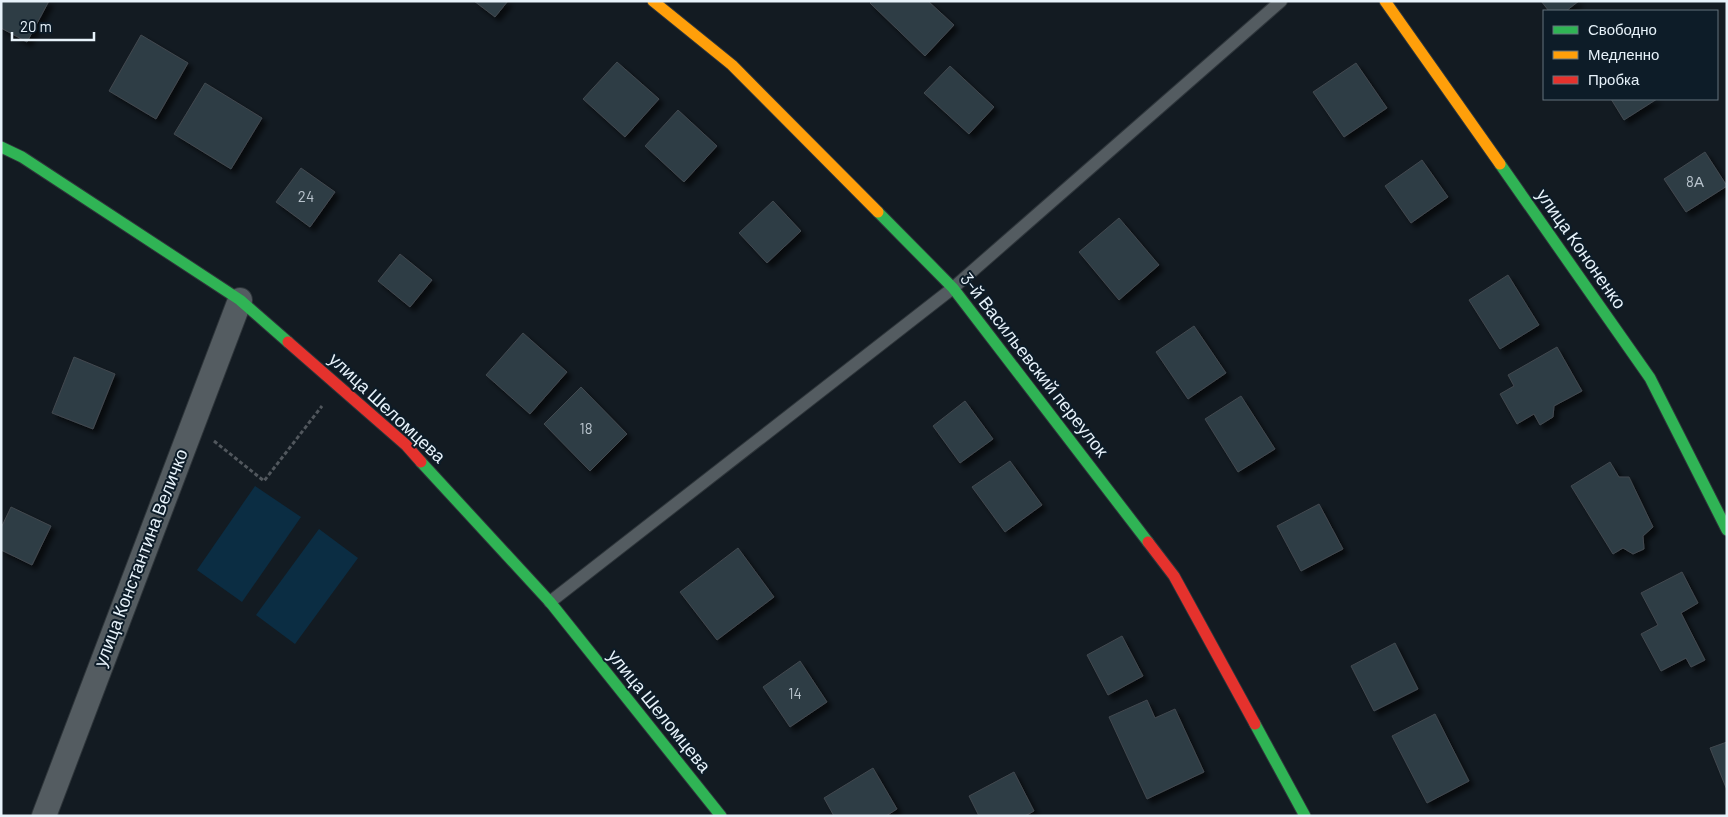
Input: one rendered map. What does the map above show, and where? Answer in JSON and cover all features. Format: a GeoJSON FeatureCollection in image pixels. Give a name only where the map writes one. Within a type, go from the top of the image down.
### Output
{"type":"FeatureCollection","features":[{"type":"Feature","properties":{"kind":"street","name":"3-й Васильевский переулок"},"geometry":{"type":"LineString","coordinates":[[653,1],[732,66],[953,288],[1174,576],[1305,816]]}},
{"type":"Feature","properties":{"kind":"street","name":"улица Кононенко"},"geometry":{"type":"LineString","coordinates":[[1385,1],[1650,378],[1727,530]]}},
{"type":"Feature","properties":{"kind":"street","name":"улица Шеломцева"},"geometry":{"type":"LineString","coordinates":[[1,146],[22,157],[240,300],[406,444],[550,602],[721,816]]}},
{"type":"Feature","properties":{"kind":"street","name":"улица Константина Величко"},"geometry":{"type":"LineString","coordinates":[[44,816],[240,300]]}},
{"type":"Feature","properties":{"kind":"lane"},"geometry":{"type":"LineString","coordinates":[[550,602],[953,288],[1281,1]]}},
{"type":"Feature","properties":{"kind":"path"},"geometry":{"type":"LineString","coordinates":[[192,424],[264,481],[337,385]]}},
{"type":"Feature","properties":{"kind":"shaded area"},"geometry":{"type":"Polygon","coordinates":[[[255,486],[301,517],[242,602],[197,570],[255,486]]]}},
{"type":"Feature","properties":{"kind":"shaded area"},"geometry":{"type":"Polygon","coordinates":[[[319,529],[358,558],[295,644],[256,615],[319,529]]]}},
{"type":"Feature","properties":{"kind":"building"},"geometry":{"type":"Polygon","coordinates":[[[1,1],[49,1],[27,42],[1,28],[1,1]]]}},
{"type":"Feature","properties":{"kind":"building"},"geometry":{"type":"Polygon","coordinates":[[[474,1],[508,1],[495,17],[474,1]]]}},
{"type":"Feature","properties":{"kind":"building"},"geometry":{"type":"Polygon","coordinates":[[[872,1],[928,1],[954,25],[925,56],[870,3],[872,1]]]}},
{"type":"Feature","properties":{"kind":"building"},"geometry":{"type":"Polygon","coordinates":[[[1541,1],[1579,1],[1567,10],[1548,10],[1541,1]]]}},
{"type":"Feature","properties":{"kind":"building"},"geometry":{"type":"Polygon","coordinates":[[[141,35],[188,63],[156,119],[109,91],[141,35]]]}},
{"type":"Feature","properties":{"kind":"building"},"geometry":{"type":"Polygon","coordinates":[[[617,62],[659,99],[625,137],[583,99],[617,62]]]}},
{"type":"Feature","properties":{"kind":"building"},"geometry":{"type":"Polygon","coordinates":[[[1356,63],[1387,108],[1344,137],[1313,92],[1356,63]]]}},
{"type":"Feature","properties":{"kind":"building"},"geometry":{"type":"Polygon","coordinates":[[[950,66],[994,107],[969,134],[924,93],[950,66]]]}},
{"type":"Feature","properties":{"kind":"building"},"geometry":{"type":"Polygon","coordinates":[[[205,83],[262,118],[231,169],[174,134],[205,83]]]}},
{"type":"Feature","properties":{"kind":"building"},"geometry":{"type":"Polygon","coordinates":[[[1612,100],[1655,100],[1624,120],[1612,100]]]}},
{"type":"Feature","properties":{"kind":"building"},"geometry":{"type":"Polygon","coordinates":[[[678,110],[717,146],[684,182],[645,146],[678,110]]]}},
{"type":"Feature","properties":{"kind":"building"},"geometry":{"type":"Polygon","coordinates":[[[1705,152],[1727,186],[1686,212],[1664,179],[1705,152]]]}},
{"type":"Feature","properties":{"kind":"building"},"geometry":{"type":"Polygon","coordinates":[[[1422,160],[1448,197],[1411,223],[1385,186],[1422,160]]]}},
{"type":"Feature","properties":{"kind":"building"},"geometry":{"type":"Polygon","coordinates":[[[301,168],[335,192],[310,227],[276,202],[301,168]]]}},
{"type":"Feature","properties":{"kind":"building"},"geometry":{"type":"Polygon","coordinates":[[[773,201],[801,231],[767,263],[739,233],[773,201]]]}},
{"type":"Feature","properties":{"kind":"building"},"geometry":{"type":"Polygon","coordinates":[[[1119,218],[1159,265],[1119,300],[1079,252],[1119,218]]]}},
{"type":"Feature","properties":{"kind":"building"},"geometry":{"type":"Polygon","coordinates":[[[400,254],[432,280],[410,307],[378,281],[400,254]]]}},
{"type":"Feature","properties":{"kind":"building"},"geometry":{"type":"Polygon","coordinates":[[[1508,275],[1539,325],[1500,349],[1469,300],[1508,275]]]}},
{"type":"Feature","properties":{"kind":"building"},"geometry":{"type":"Polygon","coordinates":[[[1194,326],[1226,373],[1188,399],[1156,352],[1194,326]]]}},
{"type":"Feature","properties":{"kind":"building"},"geometry":{"type":"Polygon","coordinates":[[[523,333],[567,372],[530,414],[486,375],[523,333]]]}},
{"type":"Feature","properties":{"kind":"building"},"geometry":{"type":"Polygon","coordinates":[[[1557,347],[1582,391],[1554,406],[1553,417],[1540,425],[1534,414],[1517,424],[1500,394],[1514,386],[1508,375],[1557,347]]]}},
{"type":"Feature","properties":{"kind":"building"},"geometry":{"type":"Polygon","coordinates":[[[74,357],[115,374],[93,429],[52,413],[74,357]]]}},
{"type":"Feature","properties":{"kind":"building"},"geometry":{"type":"Polygon","coordinates":[[[581,387],[627,434],[590,471],[544,424],[581,387]]]}},
{"type":"Feature","properties":{"kind":"building"},"geometry":{"type":"Polygon","coordinates":[[[1241,396],[1275,449],[1238,472],[1205,419],[1241,396]]]}},
{"type":"Feature","properties":{"kind":"building"},"geometry":{"type":"Polygon","coordinates":[[[965,401],[993,439],[960,463],[933,426],[965,401]]]}},
{"type":"Feature","properties":{"kind":"building"},"geometry":{"type":"Polygon","coordinates":[[[1010,461],[1042,505],[1005,532],[972,487],[1010,461]]]}},
{"type":"Feature","properties":{"kind":"building"},"geometry":{"type":"Polygon","coordinates":[[[1610,462],[1619,477],[1629,477],[1653,527],[1643,536],[1644,549],[1633,554],[1623,548],[1613,554],[1571,486],[1610,462]]]}},
{"type":"Feature","properties":{"kind":"building"},"geometry":{"type":"Polygon","coordinates":[[[1319,504],[1343,549],[1301,571],[1277,526],[1319,504]]]}},
{"type":"Feature","properties":{"kind":"building"},"geometry":{"type":"Polygon","coordinates":[[[11,507],[51,526],[32,565],[1,550],[1,528],[11,507]]]}},
{"type":"Feature","properties":{"kind":"building"},"geometry":{"type":"Polygon","coordinates":[[[738,548],[774,597],[717,640],[680,592],[738,548]]]}},
{"type":"Feature","properties":{"kind":"building"},"geometry":{"type":"Polygon","coordinates":[[[1682,572],[1698,603],[1681,613],[1705,660],[1691,667],[1686,658],[1661,671],[1641,634],[1658,625],[1641,593],[1682,572]]]}},
{"type":"Feature","properties":{"kind":"building"},"geometry":{"type":"Polygon","coordinates":[[[1122,636],[1143,676],[1108,695],[1087,655],[1122,636]]]}},
{"type":"Feature","properties":{"kind":"building"},"geometry":{"type":"Polygon","coordinates":[[[1395,643],[1418,689],[1374,711],[1351,666],[1395,643]]]}},
{"type":"Feature","properties":{"kind":"building"},"geometry":{"type":"Polygon","coordinates":[[[800,661],[827,702],[790,727],[763,687],[800,661]]]}},
{"type":"Feature","properties":{"kind":"building"},"geometry":{"type":"Polygon","coordinates":[[[1147,700],[1155,718],[1175,709],[1204,772],[1147,799],[1109,717],[1147,700]]]}},
{"type":"Feature","properties":{"kind":"building"},"geometry":{"type":"Polygon","coordinates":[[[1435,714],[1469,781],[1427,803],[1392,736],[1435,714]]]}},
{"type":"Feature","properties":{"kind":"building"},"geometry":{"type":"Polygon","coordinates":[[[1727,742],[1727,790],[1710,748],[1727,742]]]}},
{"type":"Feature","properties":{"kind":"building"},"geometry":{"type":"Polygon","coordinates":[[[873,768],[897,809],[886,816],[834,816],[824,798],[873,768]]]}},
{"type":"Feature","properties":{"kind":"building"},"geometry":{"type":"Polygon","coordinates":[[[1014,772],[1034,811],[1025,816],[979,816],[969,796],[1014,772]]]}},
{"type":"Feature","properties":{"kind":"traffic: fast"},"geometry":{"type":"LineString","coordinates":[[1,147],[22,157],[240,300],[288,342]]}},
{"type":"Feature","properties":{"kind":"traffic: fast"},"geometry":{"type":"LineString","coordinates":[[1500,164],[1650,378],[1727,530]]}},
{"type":"Feature","properties":{"kind":"traffic: fast"},"geometry":{"type":"LineString","coordinates":[[878,212],[953,288],[1148,542]]}},
{"type":"Feature","properties":{"kind":"traffic: fast"},"geometry":{"type":"LineString","coordinates":[[421,462],[550,602],[721,816]]}},
{"type":"Feature","properties":{"kind":"traffic: fast"},"geometry":{"type":"LineString","coordinates":[[1255,724],[1305,816]]}},
{"type":"Feature","properties":{"kind":"traffic: slow"},"geometry":{"type":"LineString","coordinates":[[653,1],[732,65],[878,212]]}},
{"type":"Feature","properties":{"kind":"traffic: slow"},"geometry":{"type":"LineString","coordinates":[[1385,1],[1500,164]]}},
{"type":"Feature","properties":{"kind":"traffic: jam"},"geometry":{"type":"LineString","coordinates":[[288,342],[406,445],[421,462]]}},
{"type":"Feature","properties":{"kind":"traffic: jam"},"geometry":{"type":"LineString","coordinates":[[1148,542],[1174,576],[1255,724]]}}]}
